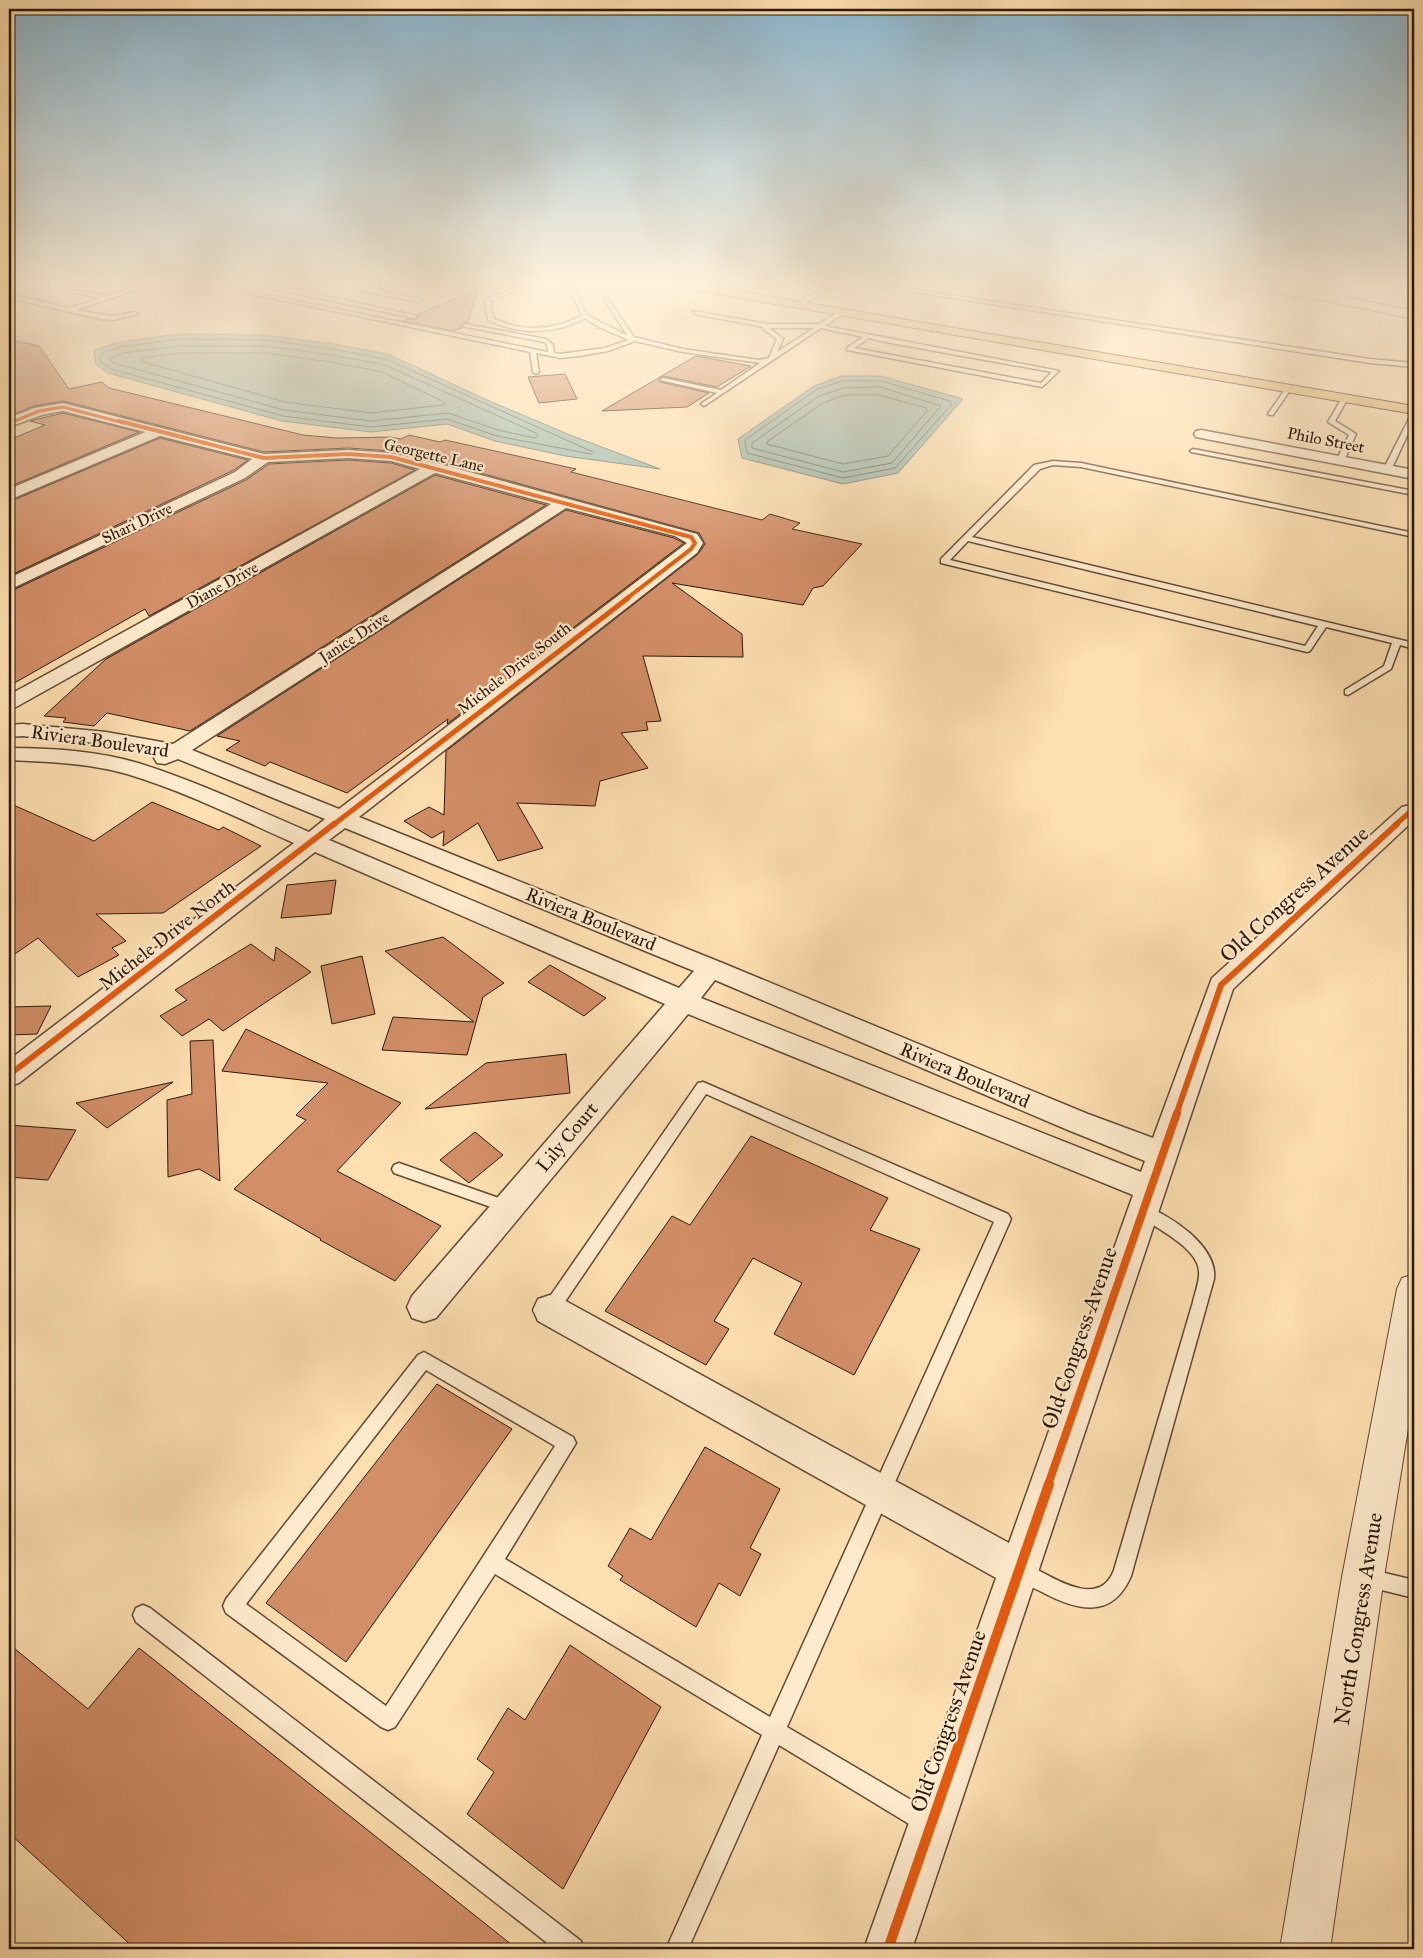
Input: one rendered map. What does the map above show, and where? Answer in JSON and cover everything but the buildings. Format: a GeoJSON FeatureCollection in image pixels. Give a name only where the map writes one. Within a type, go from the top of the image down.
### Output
{"type":"FeatureCollection","features":[{"type":"Feature","properties":{"kind":"main road"},"geometry":{"type":"LineString","coordinates":[[1209,375],[1414,410]]}},
{"type":"Feature","properties":{"kind":"main road"},"geometry":{"type":"LineString","coordinates":[[1285,375],[1414,397]]}},
{"type":"Feature","properties":{"kind":"street","name":"Georgette Lane"},"geometry":{"type":"LineString","coordinates":[[9,423],[50,408],[73,408],[264,458],[363,454],[404,459],[681,532],[691,537]]}},
{"type":"Feature","properties":{"kind":"street"},"geometry":{"type":"LineString","coordinates":[[9,495],[160,431]]}},
{"type":"Feature","properties":{"kind":"street","name":"Philo Street"},"geometry":{"type":"LineString","coordinates":[[1202,434],[1414,475]]}},
{"type":"Feature","properties":{"kind":"street","name":"Shari Drive"},"geometry":{"type":"LineString","coordinates":[[9,585],[240,475],[264,458]]}},
{"type":"Feature","properties":{"kind":"street","name":"Diane Drive"},"geometry":{"type":"LineString","coordinates":[[9,703],[435,467]]}},
{"type":"Feature","properties":{"kind":"street","name":"Janice Drive"},"geometry":{"type":"LineString","coordinates":[[144,773],[564,502]]}},
{"type":"Feature","properties":{"kind":"street","name":"Michele Drive South"},"geometry":{"type":"LineString","coordinates":[[343,818],[691,549],[694,543],[691,537]]}},
{"type":"Feature","properties":{"kind":"street","name":"Riviera Boulevard"},"geometry":{"type":"LineString","coordinates":[[9,731],[22,730],[106,738],[176,751],[711,968],[1078,1122],[1161,1154]]}},
{"type":"Feature","properties":{"kind":"street","name":"Riviera Boulevard"},"geometry":{"type":"LineString","coordinates":[[9,754],[62,756],[132,768],[208,797],[1146,1200]]}},
{"type":"Feature","properties":{"kind":"street","name":"Old Congress Avenue"},"geometry":{"type":"LineString","coordinates":[[888,1949],[1161,1154],[1221,985],[1410,812],[1414,811]]}},
{"type":"Feature","properties":{"kind":"street","name":"Michele Drive North"},"geometry":{"type":"LineString","coordinates":[[9,1075],[343,818]]}},
{"type":"Feature","properties":{"kind":"street","name":"Lily Court"},"geometry":{"type":"LineString","coordinates":[[424,1307],[711,968]]}},
{"type":"Feature","properties":{"kind":"street","name":"North Congress Avenue"},"geometry":{"type":"LineString","coordinates":[[1305,1949],[1363,1577],[1414,1289]]}},
{"type":"Feature","properties":{"kind":"street"},"geometry":{"type":"LineString","coordinates":[[550,1310],[1018,1569]]}},
{"type":"Feature","properties":{"kind":"lane"},"geometry":{"type":"LineString","coordinates":[[704,404],[748,375]]}},
{"type":"Feature","properties":{"kind":"lane"},"geometry":{"type":"LineString","coordinates":[[994,375],[1042,384],[1051,375]]}},
{"type":"Feature","properties":{"kind":"lane"},"geometry":{"type":"LineString","coordinates":[[663,380],[722,392]]}},
{"type":"Feature","properties":{"kind":"lane"},"geometry":{"type":"LineString","coordinates":[[1271,414],[1288,389]]}},
{"type":"Feature","properties":{"kind":"lane"},"geometry":{"type":"LineString","coordinates":[[1340,461],[1353,434],[1331,422],[1345,398]]}},
{"type":"Feature","properties":{"kind":"lane"},"geometry":{"type":"LineString","coordinates":[[1387,470],[1414,415]]}},
{"type":"Feature","properties":{"kind":"lane"},"geometry":{"type":"LineString","coordinates":[[1193,451],[1414,493]]}},
{"type":"Feature","properties":{"kind":"lane"},"geometry":{"type":"LineString","coordinates":[[1323,625],[1306,649],[944,561],[1037,467],[1053,463],[1081,465],[1414,535]]}},
{"type":"Feature","properties":{"kind":"lane"},"geometry":{"type":"LineString","coordinates":[[966,538],[1414,646]]}},
{"type":"Feature","properties":{"kind":"lane"},"geometry":{"type":"LineString","coordinates":[[1348,692],[1388,667],[1397,642]]}},
{"type":"Feature","properties":{"kind":"lane"},"geometry":{"type":"LineString","coordinates":[[550,1310],[703,1088],[1003,1219],[882,1494],[677,1949]]}},
{"type":"Feature","properties":{"kind":"lane"},"geometry":{"type":"LineString","coordinates":[[399,1169],[508,1207]]}},
{"type":"Feature","properties":{"kind":"lane"},"geometry":{"type":"LineString","coordinates":[[1018,1569],[1058,1590],[1090,1600],[1106,1596],[1118,1584],[1162,1439],[1201,1302],[1208,1268],[1202,1255],[1193,1244],[1146,1200]]}},
{"type":"Feature","properties":{"kind":"lane"},"geometry":{"type":"LineString","coordinates":[[424,1360],[567,1443],[492,1562],[388,1720],[234,1606],[424,1360]]}},
{"type":"Feature","properties":{"kind":"lane"},"geometry":{"type":"LineString","coordinates":[[492,1562],[931,1824]]}},
{"type":"Feature","properties":{"kind":"lane"},"geometry":{"type":"LineString","coordinates":[[1363,1577],[1414,1589]]}},
{"type":"Feature","properties":{"kind":"lane"},"geometry":{"type":"LineString","coordinates":[[143,1615],[573,1949]]}},
{"type":"Feature","properties":{"kind":"water"},"geometry":{"type":"Polygon","coordinates":[[[117,375],[434,375],[570,435],[660,469],[565,456],[495,441],[447,424],[371,432],[282,421],[117,375]]]}},
{"type":"Feature","properties":{"kind":"water"},"geometry":{"type":"Polygon","coordinates":[[[841,376],[881,376],[963,399],[898,473],[843,484],[742,458],[738,439],[814,386],[841,376]]]}},
{"type":"Feature","properties":{"kind":"cycle path"},"geometry":{"type":"LineString","coordinates":[[9,423],[39,411],[63,407],[264,458],[348,454],[391,457],[681,533],[691,537],[695,543],[691,549],[9,1075]]}},
{"type":"Feature","properties":{"kind":"cycle path"},"geometry":{"type":"LineString","coordinates":[[888,1949],[1221,985],[1410,812],[1414,811]]}}]}
